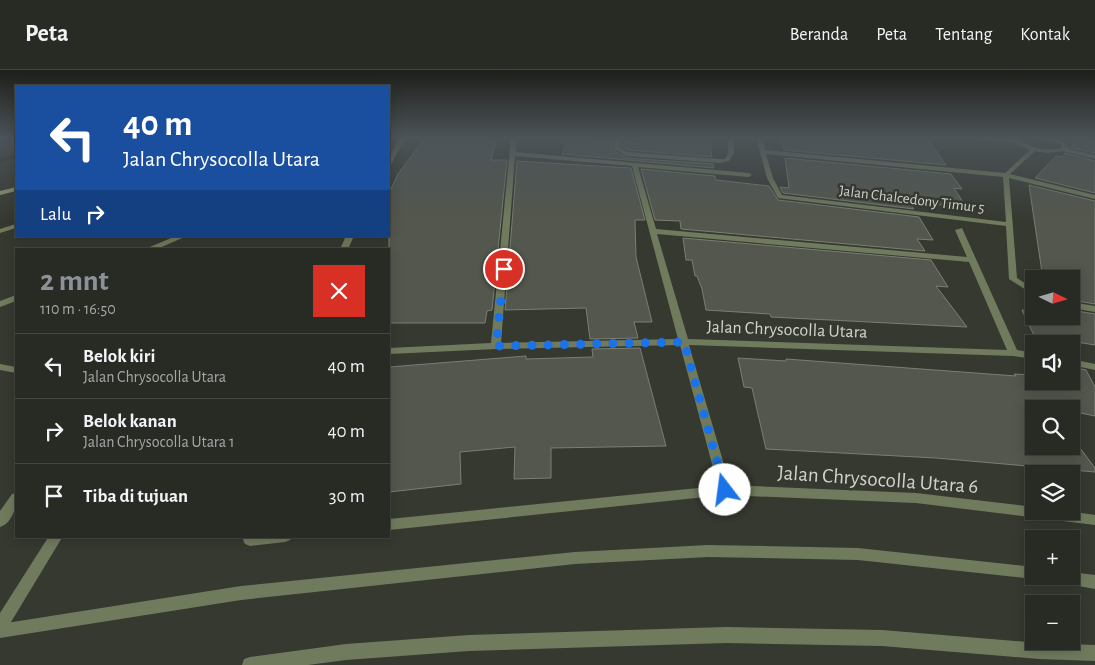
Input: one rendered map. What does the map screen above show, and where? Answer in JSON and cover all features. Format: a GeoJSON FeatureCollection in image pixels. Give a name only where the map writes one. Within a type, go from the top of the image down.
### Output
{"type":"FeatureCollection","features":[{"type":"Feature","properties":{"kind":"main road"},"geometry":{"type":"LineString","coordinates":[[0,194],[15,189]]}},
{"type":"Feature","properties":{"kind":"street"},"geometry":{"type":"LineString","coordinates":[[496,346],[513,166]]}},
{"type":"Feature","properties":{"kind":"street"},"geometry":{"type":"LineString","coordinates":[[635,166],[725,490]]}},
{"type":"Feature","properties":{"kind":"street"},"geometry":{"type":"LineString","coordinates":[[652,166],[749,175]]}},
{"type":"Feature","properties":{"kind":"street","name":"Jalan Chalcedony Timur 5"},"geometry":{"type":"LineString","coordinates":[[767,166],[770,178],[780,197],[784,198],[1008,224]]}},
{"type":"Feature","properties":{"kind":"street"},"geometry":{"type":"LineString","coordinates":[[908,166],[1006,175],[1095,197]]}},
{"type":"Feature","properties":{"kind":"street"},"geometry":{"type":"LineString","coordinates":[[1016,166],[1006,175],[1008,224],[1013,279],[1025,288]]}},
{"type":"Feature","properties":{"kind":"street"},"geometry":{"type":"LineString","coordinates":[[0,231],[15,226]]}},
{"type":"Feature","properties":{"kind":"street"},"geometry":{"type":"LineString","coordinates":[[959,230],[1013,353]]}},
{"type":"Feature","properties":{"kind":"street"},"geometry":{"type":"LineString","coordinates":[[653,231],[972,260]]}},
{"type":"Feature","properties":{"kind":"street"},"geometry":{"type":"LineString","coordinates":[[152,248],[180,237]]}},
{"type":"Feature","properties":{"kind":"street"},"geometry":{"type":"LineString","coordinates":[[0,304],[15,298]]}},
{"type":"Feature","properties":{"kind":"street"},"geometry":{"type":"LineString","coordinates":[[1080,306],[1095,308]]}},
{"type":"Feature","properties":{"kind":"street","name":"Jalan Chrysocolla Utara"},"geometry":{"type":"LineString","coordinates":[[390,351],[496,346],[684,342],[1025,355]]}},
{"type":"Feature","properties":{"kind":"street"},"geometry":{"type":"LineString","coordinates":[[1080,364],[1095,366]]}},
{"type":"Feature","properties":{"kind":"street"},"geometry":{"type":"LineString","coordinates":[[0,367],[15,370]]}},
{"type":"Feature","properties":{"kind":"street","name":"Jalan Chrysocolla Utara 6"},"geometry":{"type":"LineString","coordinates":[[390,525],[725,490],[916,498],[1095,520]]}},
{"type":"Feature","properties":{"kind":"street"},"geometry":{"type":"LineString","coordinates":[[0,522],[15,500]]}},
{"type":"Feature","properties":{"kind":"street"},"geometry":{"type":"LineString","coordinates":[[0,626],[55,538]]}},
{"type":"Feature","properties":{"kind":"street"},"geometry":{"type":"LineString","coordinates":[[250,540],[268,538]]}},
{"type":"Feature","properties":{"kind":"street"},"geometry":{"type":"LineString","coordinates":[[0,631],[241,593],[603,557],[708,551],[858,554],[1025,572]]}},
{"type":"Feature","properties":{"kind":"street"},"geometry":{"type":"LineString","coordinates":[[1080,580],[1095,582]]}},
{"type":"Feature","properties":{"kind":"street"},"geometry":{"type":"LineString","coordinates":[[250,665],[346,652],[469,642],[726,635],[882,638],[1039,651],[1095,653]]}},
{"type":"Feature","properties":{"kind":"building"},"geometry":{"type":"Polygon","coordinates":[[[404,166],[506,166],[492,310],[487,311],[485,323],[390,323],[390,191],[404,166]]]}},
{"type":"Feature","properties":{"kind":"building"},"geometry":{"type":"Polygon","coordinates":[[[517,166],[595,166],[631,168],[645,220],[635,220],[636,257],[652,322],[634,322],[638,338],[590,339],[586,308],[505,310],[517,166]]]}},
{"type":"Feature","properties":{"kind":"building"},"geometry":{"type":"Polygon","coordinates":[[[690,166],[713,166],[714,168],[690,166]]]}},
{"type":"Feature","properties":{"kind":"building"},"geometry":{"type":"Polygon","coordinates":[[[786,166],[866,166],[951,174],[962,189],[954,188],[966,207],[909,202],[914,209],[783,193],[780,187],[789,188],[786,166]]]}},
{"type":"Feature","properties":{"kind":"building"},"geometry":{"type":"Polygon","coordinates":[[[1047,166],[1095,166],[1095,193],[1035,178],[1047,166]]]}},
{"type":"Feature","properties":{"kind":"building"},"geometry":{"type":"Polygon","coordinates":[[[641,169],[715,176],[716,180],[769,186],[778,200],[919,217],[933,240],[917,239],[925,251],[681,229],[680,221],[655,220],[641,169]]]}},
{"type":"Feature","properties":{"kind":"building"},"geometry":{"type":"Polygon","coordinates":[[[1029,185],[1095,201],[1095,304],[1080,302],[1080,270],[1042,270],[1029,185]]]}},
{"type":"Feature","properties":{"kind":"building"},"geometry":{"type":"Polygon","coordinates":[[[683,238],[931,260],[948,287],[936,286],[967,327],[771,317],[770,314],[706,310],[702,289],[697,276],[695,276],[692,260],[686,260],[683,238]]]}},
{"type":"Feature","properties":{"kind":"building"},"geometry":{"type":"Polygon","coordinates":[[[1080,312],[1095,314],[1095,345],[1080,343],[1080,335],[1034,335],[1029,325],[1080,325],[1080,312]]]}},
{"type":"Feature","properties":{"kind":"building"},"geometry":{"type":"Polygon","coordinates":[[[640,348],[666,446],[551,448],[551,478],[514,479],[515,447],[460,452],[461,484],[390,492],[390,367],[526,356],[526,359],[593,357],[592,349],[640,348]]]}},
{"type":"Feature","properties":{"kind":"building"},"geometry":{"type":"Polygon","coordinates":[[[738,358],[786,361],[786,359],[1016,376],[1014,374],[1025,375],[1025,390],[1080,390],[1080,369],[1086,370],[1095,387],[1095,416],[1080,413],[1080,400],[1025,400],[1025,455],[1080,455],[1080,448],[1095,468],[1095,472],[1080,471],[1080,465],[1025,466],[936,458],[766,449],[752,388],[744,387],[738,358]]]}},
{"type":"Feature","properties":{"kind":"route"},"geometry":{"type":"LineString","coordinates":[[504,269],[496,346],[684,342],[725,490]]}}]}
